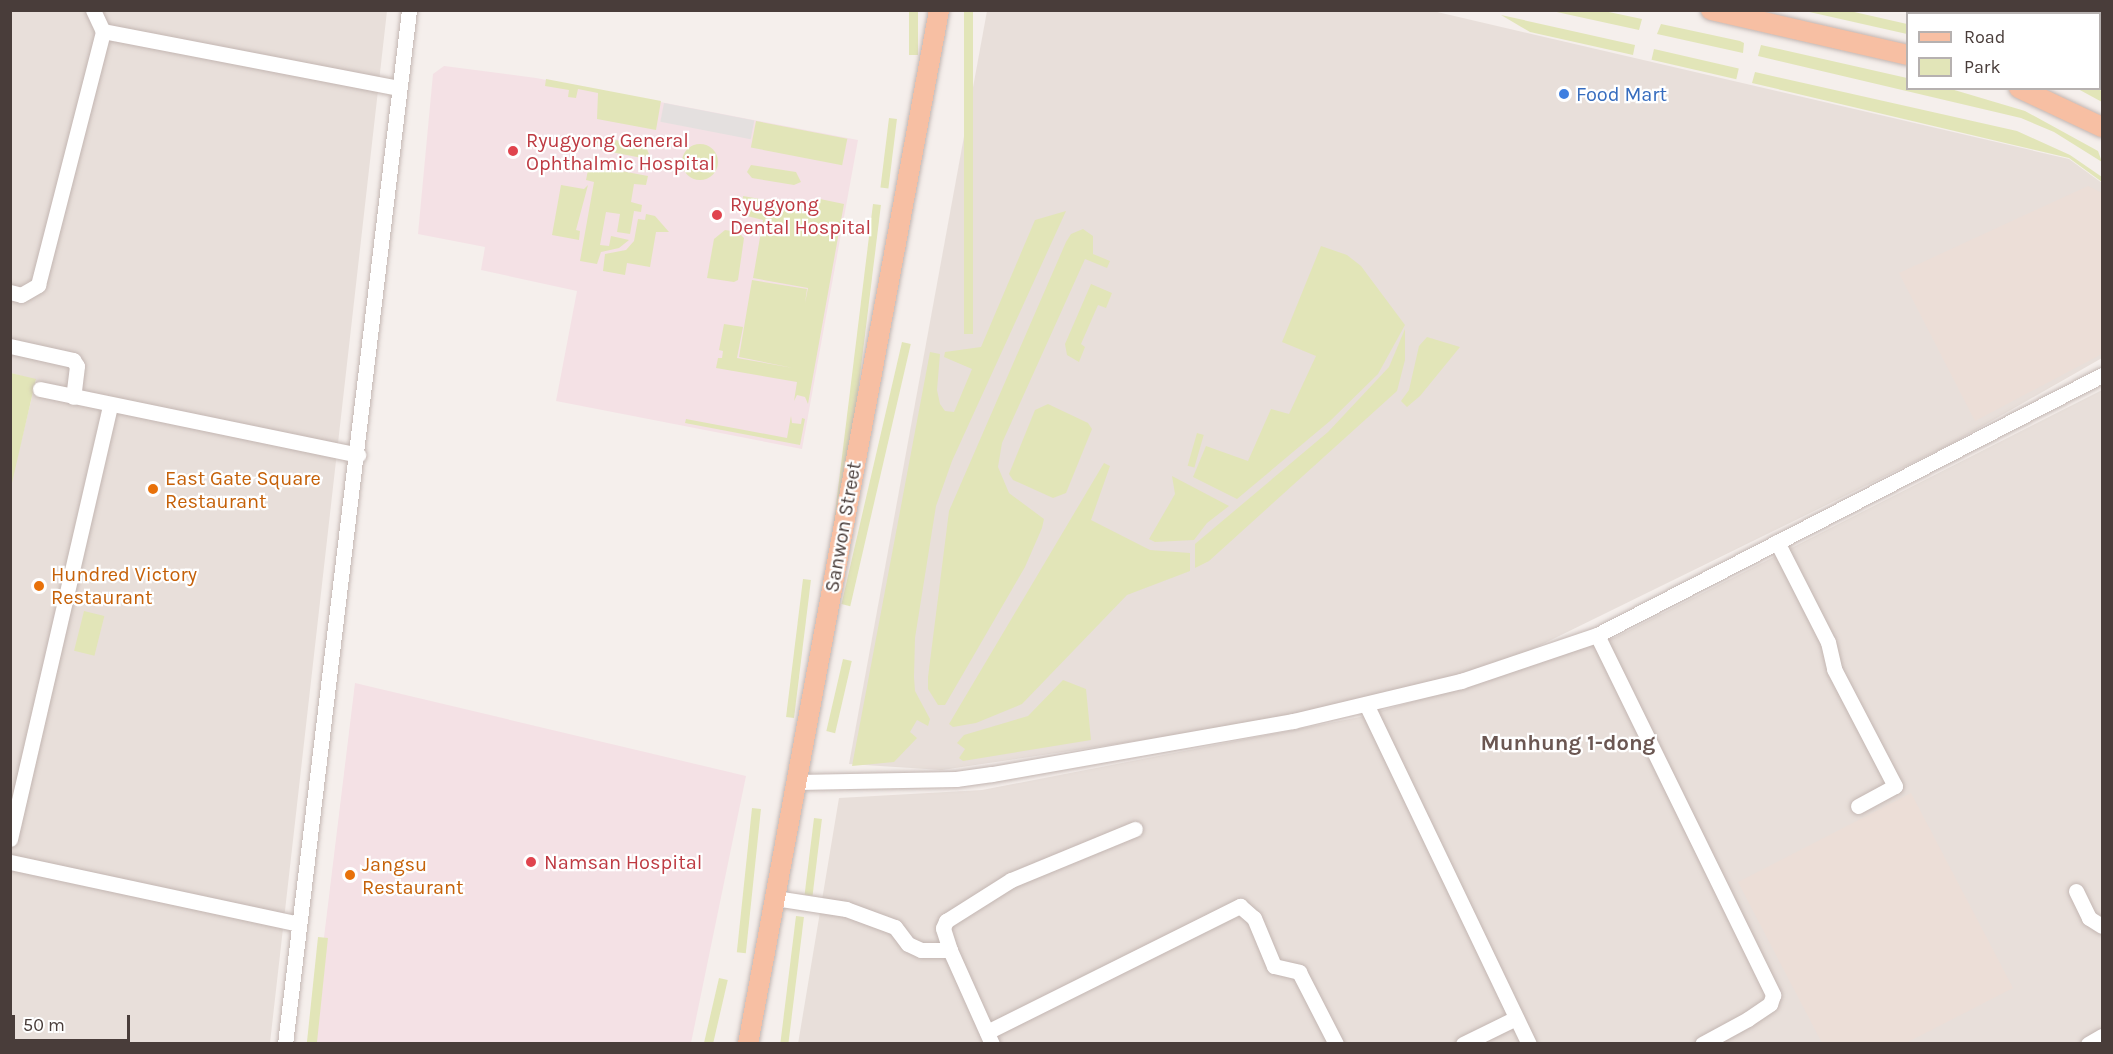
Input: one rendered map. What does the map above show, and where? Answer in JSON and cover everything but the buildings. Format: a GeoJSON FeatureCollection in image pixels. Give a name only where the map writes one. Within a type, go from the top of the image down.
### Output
{"type":"FeatureCollection","features":[{"type":"Feature","properties":{"kind":"main road","name":"Sanwon Street"},"geometry":{"type":"LineString","coordinates":[[748,1044],[939,10]]}},
{"type":"Feature","properties":{"kind":"main road"},"geometry":{"type":"LineString","coordinates":[[1711,10],[1906,55]]}},
{"type":"Feature","properties":{"kind":"main road"},"geometry":{"type":"LineString","coordinates":[[2023,90],[2103,127]]}},
{"type":"Feature","properties":{"kind":"street"},"geometry":{"type":"LineString","coordinates":[[10,292],[21,295],[38,285],[103,31],[93,10]]}},
{"type":"Feature","properties":{"kind":"street"},"geometry":{"type":"LineString","coordinates":[[285,1044],[298,924],[358,455],[409,10]]}},
{"type":"Feature","properties":{"kind":"street"},"geometry":{"type":"LineString","coordinates":[[103,31],[399,88]]}},
{"type":"Feature","properties":{"kind":"street"},"geometry":{"type":"LineString","coordinates":[[10,345],[72,360],[77,366],[73,397]]}},
{"type":"Feature","properties":{"kind":"street"},"geometry":{"type":"LineString","coordinates":[[797,782],[965,778],[1271,725],[1461,681],[1597,635],[2103,375]]}},
{"type":"Feature","properties":{"kind":"street"},"geometry":{"type":"LineString","coordinates":[[40,389],[110,406],[358,455]]}},
{"type":"Feature","properties":{"kind":"street"},"geometry":{"type":"LineString","coordinates":[[10,839],[110,406]]}},
{"type":"Feature","properties":{"kind":"street"},"geometry":{"type":"LineString","coordinates":[[1777,542],[1828,642],[1834,669],[1895,786],[1858,806]]}},
{"type":"Feature","properties":{"kind":"street"},"geometry":{"type":"LineString","coordinates":[[1597,635],[1773,995],[1770,1004],[1702,1044]]}},
{"type":"Feature","properties":{"kind":"street"},"geometry":{"type":"LineString","coordinates":[[1366,704],[1529,1044]]}},
{"type":"Feature","properties":{"kind":"street"},"geometry":{"type":"LineString","coordinates":[[1135,829],[1011,880],[971,903],[946,921],[943,928],[950,950],[990,1038],[1240,906],[1254,918],[1274,966],[1299,972],[1336,1044]]}},
{"type":"Feature","properties":{"kind":"street"},"geometry":{"type":"LineString","coordinates":[[10,862],[298,924]]}},
{"type":"Feature","properties":{"kind":"street"},"geometry":{"type":"LineString","coordinates":[[2076,891],[2089,918],[2103,926]]}},
{"type":"Feature","properties":{"kind":"street"},"geometry":{"type":"LineString","coordinates":[[775,898],[846,909],[895,927],[908,944],[921,950],[950,950]]}},
{"type":"Feature","properties":{"kind":"street"},"geometry":{"type":"LineString","coordinates":[[1463,1044],[1516,1018]]}},
{"type":"Feature","properties":{"kind":"street"},"geometry":{"type":"LineString","coordinates":[[2088,1044],[2103,1036]]}},
{"type":"Feature","properties":{"kind":"shaded area"},"geometry":{"type":"Polygon","coordinates":[[[11,11],[387,11],[270,1043],[11,1043],[10,487],[36,380],[11,373],[11,11]]]}},
{"type":"Feature","properties":{"kind":"shaded area"},"geometry":{"type":"Polygon","coordinates":[[[987,11],[1433,11],[2069,159],[2102,183],[2102,358],[1953,443],[1502,664],[1263,722],[942,770],[849,764],[987,11]]]}},
{"type":"Feature","properties":{"kind":"shaded area"},"geometry":{"type":"Polygon","coordinates":[[[1914,11],[2102,11],[2102,70],[2101,12],[1914,11]]]}},
{"type":"Feature","properties":{"kind":"shaded area","name":"Ryugyong Dental Hospital"},"geometry":{"type":"Polygon","coordinates":[[[444,66],[536,78],[858,140],[802,449],[556,401],[577,291],[481,270],[485,247],[418,234],[433,74],[444,66]]]}},
{"type":"Feature","properties":{"kind":"shaded area"},"geometry":{"type":"Polygon","coordinates":[[[664,103],[754,121],[751,139],[660,122],[664,103]]]}},
{"type":"Feature","properties":{"kind":"shaded area"},"geometry":{"type":"Polygon","coordinates":[[[2088,186],[2102,193],[2102,354],[1975,421],[1899,273],[2088,186]]]}},
{"type":"Feature","properties":{"kind":"shaded area"},"geometry":{"type":"Polygon","coordinates":[[[2102,390],[2102,1043],[798,1044],[839,798],[982,790],[1360,717],[1459,688],[1616,637],[2102,390]]]}},
{"type":"Feature","properties":{"kind":"shaded area","name":"Namsan Hospital"},"geometry":{"type":"Polygon","coordinates":[[[355,683],[746,776],[691,1043],[311,1044],[355,683]]]}},
{"type":"Feature","properties":{"kind":"shaded area"},"geometry":{"type":"Polygon","coordinates":[[[1911,793],[2013,988],[1906,1043],[1822,1043],[1738,882],[1911,793]]]}},
{"type":"Feature","properties":{"kind":"green space"},"geometry":{"type":"Polygon","coordinates":[[[909,11],[918,11],[918,55],[909,55],[909,11]]]}},
{"type":"Feature","properties":{"kind":"green space"},"geometry":{"type":"Polygon","coordinates":[[[964,11],[973,11],[973,334],[964,334],[964,11]]]}},
{"type":"Feature","properties":{"kind":"green space"},"geometry":{"type":"Polygon","coordinates":[[[1552,11],[1604,11],[1642,19],[1639,30],[1552,11]]]}},
{"type":"Feature","properties":{"kind":"green space"},"geometry":{"type":"Polygon","coordinates":[[[1805,11],[1850,11],[1906,24],[1906,34],[1805,11]]]}},
{"type":"Feature","properties":{"kind":"green space"},"geometry":{"type":"Polygon","coordinates":[[[1501,15],[1635,45],[1633,55],[1530,32],[1501,15]]]}},
{"type":"Feature","properties":{"kind":"green space"},"geometry":{"type":"Polygon","coordinates":[[[1661,24],[1740,41],[1744,43],[1743,53],[1657,34],[1661,24]]]}},
{"type":"Feature","properties":{"kind":"green space"},"geometry":{"type":"Polygon","coordinates":[[[1761,45],[1906,78],[1906,90],[1954,90],[2025,111],[2098,151],[2102,162],[2054,132],[2021,118],[1758,56],[1761,45]]]}},
{"type":"Feature","properties":{"kind":"green space"},"geometry":{"type":"Polygon","coordinates":[[[1654,49],[1739,69],[1736,79],[1652,60],[1654,49]]]}},
{"type":"Feature","properties":{"kind":"green space"},"geometry":{"type":"Polygon","coordinates":[[[1755,72],[2017,131],[2070,155],[2102,177],[2102,182],[2069,158],[1752,83],[1755,72]]]}},
{"type":"Feature","properties":{"kind":"green space"},"geometry":{"type":"Polygon","coordinates":[[[546,79],[661,101],[656,130],[597,119],[598,93],[578,89],[576,98],[568,97],[569,90],[545,86],[546,79]]]}},
{"type":"Feature","properties":{"kind":"green space"},"geometry":{"type":"Polygon","coordinates":[[[2080,90],[2102,91],[2102,102],[2080,90]]]}},
{"type":"Feature","properties":{"kind":"green space"},"geometry":{"type":"Polygon","coordinates":[[[889,118],[897,119],[888,188],[880,187],[889,118]]]}},
{"type":"Feature","properties":{"kind":"green space"},"geometry":{"type":"Polygon","coordinates":[[[756,121],[847,139],[842,165],[751,148],[756,121]]]}},
{"type":"Feature","properties":{"kind":"green space"},"geometry":{"type":"Polygon","coordinates":[[[603,138],[645,145],[649,154],[642,158],[601,150],[596,141],[603,138]]]}},
{"type":"Feature","properties":{"kind":"green space"},"geometry":{"type":"Polygon","coordinates":[[[700,144],[713,149],[718,162],[713,175],[700,180],[687,175],[682,162],[687,149],[700,144]]]}},
{"type":"Feature","properties":{"kind":"green space"},"geometry":{"type":"Polygon","coordinates":[[[589,165],[648,176],[646,185],[634,184],[631,202],[642,205],[641,212],[634,211],[630,234],[617,232],[620,214],[606,212],[600,245],[609,246],[611,236],[629,240],[619,248],[601,252],[597,264],[580,261],[594,182],[586,180],[589,165]]]}},
{"type":"Feature","properties":{"kind":"green space"},"geometry":{"type":"Polygon","coordinates":[[[751,165],[796,172],[801,182],[794,185],[752,178],[747,172],[751,165]]]}},
{"type":"Feature","properties":{"kind":"green space"},"geometry":{"type":"Polygon","coordinates":[[[561,185],[584,189],[588,185],[576,230],[580,231],[579,240],[552,235],[561,185]]]}},
{"type":"Feature","properties":{"kind":"green space"},"geometry":{"type":"Polygon","coordinates":[[[743,196],[818,209],[820,199],[844,204],[808,404],[805,397],[797,395],[794,401],[797,382],[716,368],[718,358],[722,358],[723,351],[719,350],[724,324],[743,327],[737,358],[793,368],[739,357],[752,280],[807,289],[805,303],[808,288],[753,278],[763,220],[743,215],[743,196]]]}},
{"type":"Feature","properties":{"kind":"green space"},"geometry":{"type":"Polygon","coordinates":[[[873,204],[881,205],[837,562],[829,561],[873,204]]]}},
{"type":"Feature","properties":{"kind":"green space"},"geometry":{"type":"Polygon","coordinates":[[[1066,211],[952,461],[936,506],[915,638],[915,691],[930,719],[928,726],[917,720],[910,732],[917,738],[894,762],[852,766],[930,352],[940,354],[937,390],[940,404],[945,411],[954,412],[972,369],[944,357],[945,352],[981,347],[1035,220],[1066,211]]]}},
{"type":"Feature","properties":{"kind":"green space"},"geometry":{"type":"Polygon","coordinates":[[[646,214],[655,216],[669,232],[656,232],[650,267],[627,263],[625,275],[603,271],[605,254],[626,250],[634,241],[638,219],[645,220],[646,214]]]}},
{"type":"Feature","properties":{"kind":"green space"},"geometry":{"type":"Polygon","coordinates":[[[1083,229],[1093,236],[1093,254],[1110,261],[1107,268],[1085,259],[1002,443],[998,467],[1009,493],[1044,519],[1042,528],[1025,567],[945,705],[938,705],[928,689],[928,677],[949,511],[1066,242],[1071,234],[1083,229]]]}},
{"type":"Feature","properties":{"kind":"green space"},"geometry":{"type":"Polygon","coordinates":[[[725,230],[738,232],[744,238],[738,280],[734,282],[707,278],[714,239],[725,230]]]}},
{"type":"Feature","properties":{"kind":"green space"},"geometry":{"type":"Polygon","coordinates":[[[1321,246],[1347,255],[1361,266],[1405,325],[1378,374],[1330,421],[1237,499],[1193,477],[1206,446],[1248,461],[1271,409],[1289,414],[1316,356],[1282,342],[1321,246]]]}},
{"type":"Feature","properties":{"kind":"green space"},"geometry":{"type":"Polygon","coordinates":[[[1091,284],[1112,293],[1106,308],[1098,305],[1081,344],[1085,347],[1079,362],[1067,355],[1065,344],[1091,284]]]}},
{"type":"Feature","properties":{"kind":"green space"},"geometry":{"type":"Polygon","coordinates":[[[1405,329],[1405,360],[1397,391],[1209,561],[1195,568],[1195,544],[1328,432],[1389,367],[1405,329]]]}},
{"type":"Feature","properties":{"kind":"green space"},"geometry":{"type":"Polygon","coordinates":[[[1427,337],[1460,347],[1420,396],[1407,407],[1401,401],[1409,390],[1419,346],[1427,337]]]}},
{"type":"Feature","properties":{"kind":"green space"},"geometry":{"type":"Polygon","coordinates":[[[902,342],[911,344],[850,606],[841,604],[902,342]]]}},
{"type":"Feature","properties":{"kind":"green space"},"geometry":{"type":"Polygon","coordinates":[[[11,373],[36,379],[11,487],[11,373]]]}},
{"type":"Feature","properties":{"kind":"green space"},"geometry":{"type":"Polygon","coordinates":[[[1048,404],[1088,423],[1092,429],[1066,493],[1053,498],[1013,480],[1009,474],[1035,410],[1048,404]]]}},
{"type":"Feature","properties":{"kind":"green space"},"geometry":{"type":"Polygon","coordinates":[[[791,416],[792,423],[801,424],[802,418],[805,419],[800,445],[685,423],[686,419],[787,438],[791,416]]]}},
{"type":"Feature","properties":{"kind":"green space"},"geometry":{"type":"Polygon","coordinates":[[[1197,433],[1204,435],[1194,468],[1188,466],[1197,433]]]}},
{"type":"Feature","properties":{"kind":"green space"},"geometry":{"type":"Polygon","coordinates":[[[1104,463],[1110,466],[1091,520],[1150,550],[1190,553],[1190,571],[1127,595],[1022,704],[976,723],[953,727],[949,724],[1104,463]]]}},
{"type":"Feature","properties":{"kind":"green space"},"geometry":{"type":"Polygon","coordinates":[[[1172,476],[1229,506],[1207,523],[1194,540],[1155,542],[1149,539],[1175,494],[1172,476]]]}},
{"type":"Feature","properties":{"kind":"green space"},"geometry":{"type":"Polygon","coordinates":[[[803,579],[811,580],[794,718],[786,717],[803,579]]]}},
{"type":"Feature","properties":{"kind":"green space"},"geometry":{"type":"Polygon","coordinates":[[[84,611],[104,616],[94,656],[74,651],[84,611]]]}},
{"type":"Feature","properties":{"kind":"green space"},"geometry":{"type":"Polygon","coordinates":[[[843,659],[852,661],[835,733],[826,731],[843,659]]]}},
{"type":"Feature","properties":{"kind":"green space"},"geometry":{"type":"Polygon","coordinates":[[[1063,680],[1086,689],[1091,740],[963,761],[959,758],[965,749],[957,743],[964,735],[1028,716],[1063,680]]]}},
{"type":"Feature","properties":{"kind":"green space"},"geometry":{"type":"Polygon","coordinates":[[[752,808],[761,809],[746,953],[737,952],[752,808]]]}},
{"type":"Feature","properties":{"kind":"green space"},"geometry":{"type":"Polygon","coordinates":[[[814,818],[822,819],[813,895],[805,894],[814,818]]]}},
{"type":"Feature","properties":{"kind":"green space"},"geometry":{"type":"Polygon","coordinates":[[[796,916],[804,917],[788,1044],[780,1044],[796,916]]]}},
{"type":"Feature","properties":{"kind":"green space"},"geometry":{"type":"Polygon","coordinates":[[[318,937],[328,938],[317,1044],[307,1043],[318,937]]]}},
{"type":"Feature","properties":{"kind":"green space"},"geometry":{"type":"Polygon","coordinates":[[[719,978],[728,980],[713,1044],[704,1042],[719,978]]]}},
{"type":"Feature","properties":{"kind":"place","name":"Food Mart"},"geometry":{"type":"Point","coordinates":[1564,94]}},
{"type":"Feature","properties":{"kind":"place","name":"Ryugyong General Ophthalmic Hospital"},"geometry":{"type":"Point","coordinates":[513,151]}},
{"type":"Feature","properties":{"kind":"place","name":"Ryugyong Dental Hospital"},"geometry":{"type":"Point","coordinates":[717,215]}},
{"type":"Feature","properties":{"kind":"place","name":"East Gate Square Restaurant"},"geometry":{"type":"Point","coordinates":[153,489]}},
{"type":"Feature","properties":{"kind":"place","name":"Hundred Victory Restaurant"},"geometry":{"type":"Point","coordinates":[39,586]}},
{"type":"Feature","properties":{"kind":"place","name":"Namsan Hospital"},"geometry":{"type":"Point","coordinates":[531,862]}},
{"type":"Feature","properties":{"kind":"place","name":"Jangsu Restaurant"},"geometry":{"type":"Point","coordinates":[350,875]}},
{"type":"Feature","properties":{"kind":"district","name":"Munhung 1-dong"},"geometry":{"type":"Point","coordinates":[1568,744]}}]}
